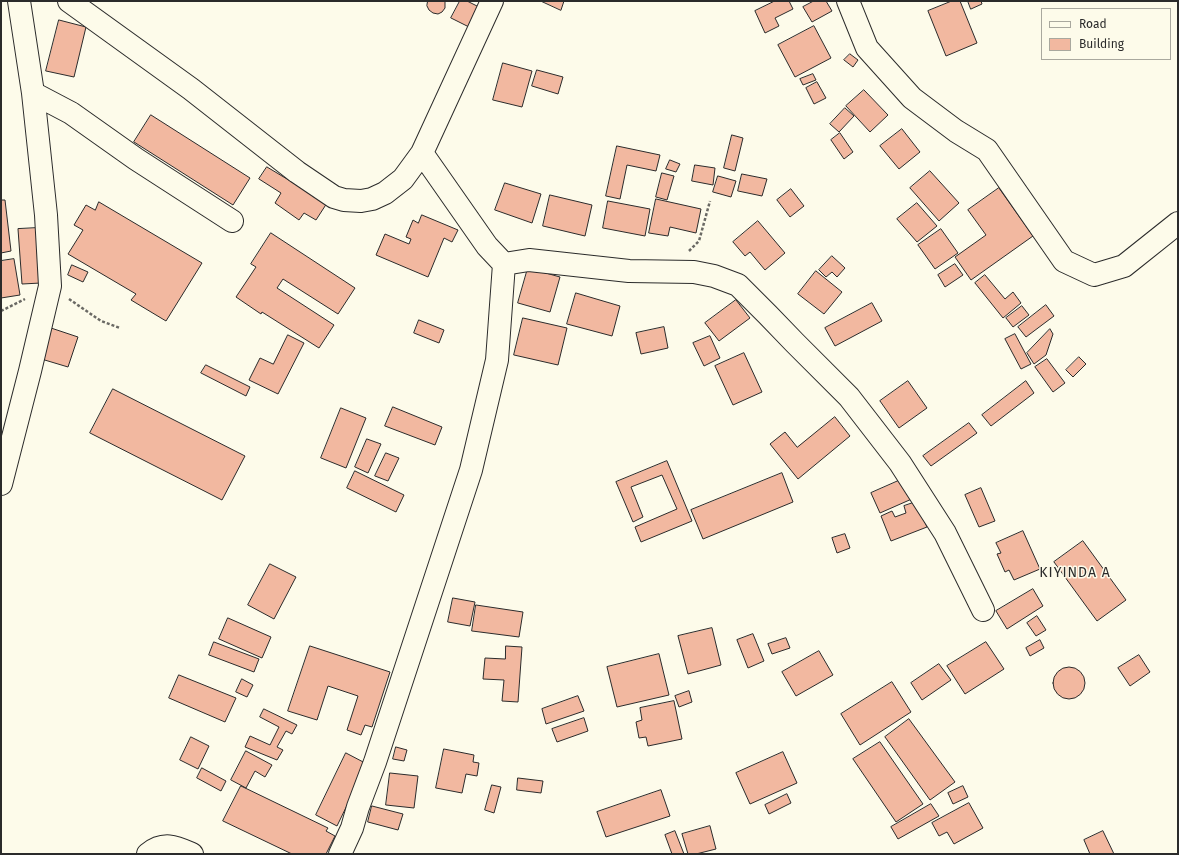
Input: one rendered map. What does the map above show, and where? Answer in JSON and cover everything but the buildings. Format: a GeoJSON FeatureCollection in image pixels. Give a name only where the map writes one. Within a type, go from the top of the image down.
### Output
{"type":"FeatureCollection","features":[{"type":"Feature","properties":{"kind":"street"},"geometry":{"type":"LineString","coordinates":[[1,484],[50,286],[46,215],[33,93],[19,1]]}},
{"type":"Feature","properties":{"kind":"street"},"geometry":{"type":"LineString","coordinates":[[69,1],[191,90],[297,172],[334,197],[344,200],[362,201],[372,199],[385,193],[403,179],[422,153],[492,1]]}},
{"type":"Feature","properties":{"kind":"street"},"geometry":{"type":"LineString","coordinates":[[848,1],[867,48],[912,98],[956,131],[987,150],[1064,261],[1094,275],[1124,266],[1178,223]]}},
{"type":"Feature","properties":{"kind":"street"},"geometry":{"type":"LineString","coordinates":[[33,93],[71,114],[136,159],[232,221]]}},
{"type":"Feature","properties":{"kind":"street"},"geometry":{"type":"LineString","coordinates":[[340,854],[352,828],[358,807],[375,762],[471,470],[497,360],[504,264],[487,246],[422,153]]}},
{"type":"Feature","properties":{"kind":"street"},"geometry":{"type":"LineString","coordinates":[[504,264],[529,260],[629,271],[694,272],[714,276],[738,285],[849,397],[900,463],[945,533],[983,610]]}},
{"type":"Feature","properties":{"kind":"street"},"geometry":{"type":"LineString","coordinates":[[148,854],[162,847],[173,846],[192,854]]}},
{"type":"Feature","properties":{"kind":"path"},"geometry":{"type":"LineString","coordinates":[[667,272],[699,241],[710,201]]}},
{"type":"Feature","properties":{"kind":"district","name":"KIYINDA A"},"geometry":{"type":"Point","coordinates":[1075,573]}}]}
